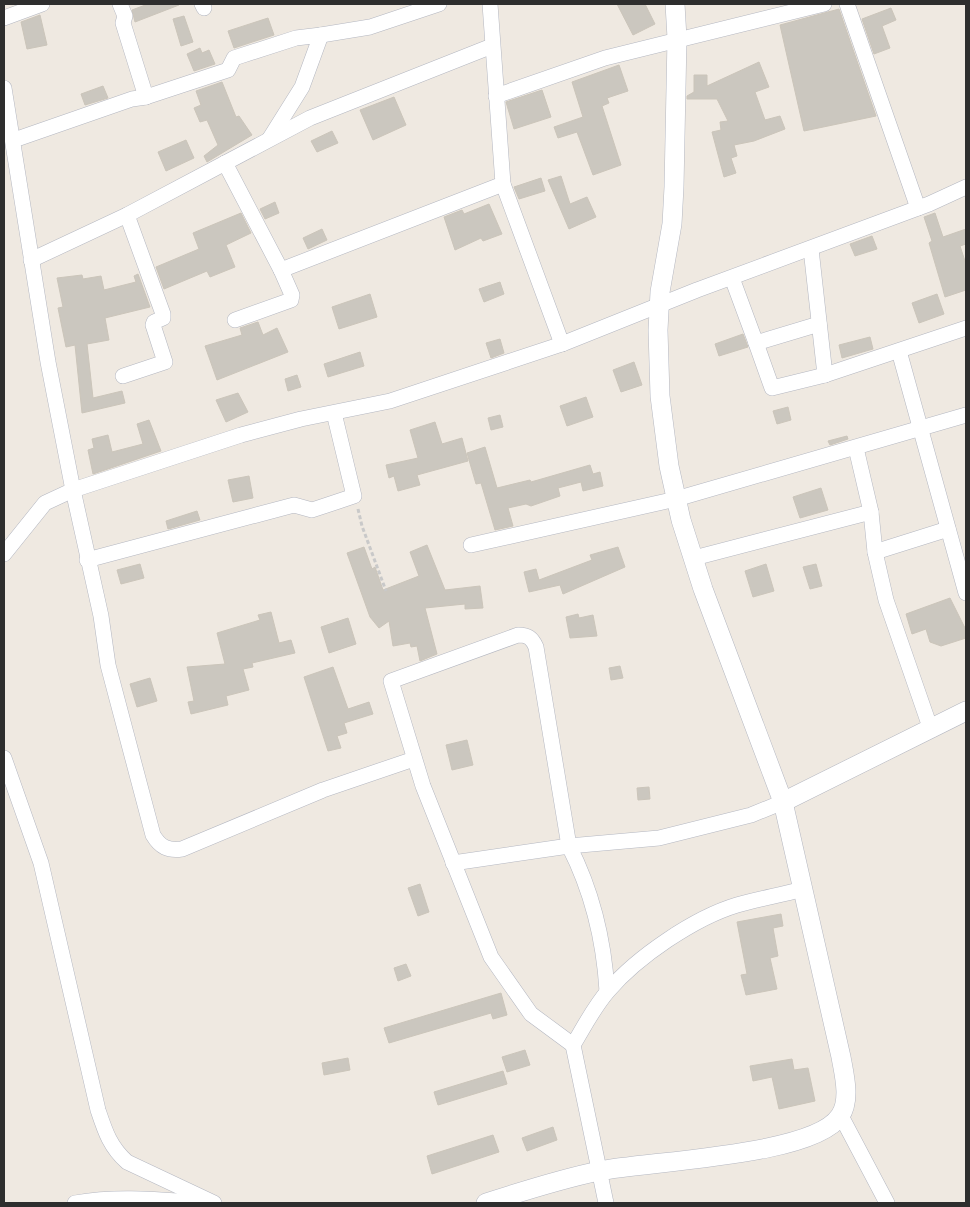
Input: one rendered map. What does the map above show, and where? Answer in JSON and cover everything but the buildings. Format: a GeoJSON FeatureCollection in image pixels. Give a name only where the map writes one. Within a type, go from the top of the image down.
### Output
{"type":"FeatureCollection","features":[{"type":"Feature","properties":{"kind":"street"},"geometry":{"type":"LineString","coordinates":[[4,18],[42,4]]}},
{"type":"Feature","properties":{"kind":"street"},"geometry":{"type":"LineString","coordinates":[[120,4],[125,16],[123,22],[146,97]]}},
{"type":"Feature","properties":{"kind":"street"},"geometry":{"type":"LineString","coordinates":[[14,140],[132,99],[146,97],[228,70],[234,58],[296,38],[370,27],[439,4]]}},
{"type":"Feature","properties":{"kind":"street"},"geometry":{"type":"LineString","coordinates":[[490,4],[504,184],[562,344]]}},
{"type":"Feature","properties":{"kind":"street"},"geometry":{"type":"LineString","coordinates":[[486,1203],[554,1182],[601,1171],[778,1146],[815,1135],[825,1130],[841,1116],[845,1102],[844,1072],[783,802],[694,558],[676,499],[669,466],[660,396],[658,306],[673,206],[677,38],[675,4]]}},
{"type":"Feature","properties":{"kind":"street"},"geometry":{"type":"LineString","coordinates":[[496,96],[598,60],[677,38],[824,4]]}},
{"type":"Feature","properties":{"kind":"street"},"geometry":{"type":"LineString","coordinates":[[846,4],[918,208]]}},
{"type":"Feature","properties":{"kind":"street"},"geometry":{"type":"LineString","coordinates":[[268,140],[302,86],[321,35]]}},
{"type":"Feature","properties":{"kind":"street"},"geometry":{"type":"LineString","coordinates":[[31,260],[127,215],[268,140],[333,108],[492,46]]}},
{"type":"Feature","properties":{"kind":"street"},"geometry":{"type":"LineString","coordinates":[[4,88],[14,140],[48,362],[73,490],[87,560],[101,616],[108,665],[153,835],[164,848],[172,851],[182,850],[323,790],[414,759]]}},
{"type":"Feature","properties":{"kind":"street"},"geometry":{"type":"LineString","coordinates":[[225,163],[281,270],[292,295],[291,300],[235,320]]}},
{"type":"Feature","properties":{"kind":"street"},"geometry":{"type":"LineString","coordinates":[[281,270],[504,184]]}},
{"type":"Feature","properties":{"kind":"street"},"geometry":{"type":"LineString","coordinates":[[4,554],[45,503],[73,490],[241,435],[390,401],[562,344],[918,208],[966,187]]}},
{"type":"Feature","properties":{"kind":"street"},"geometry":{"type":"LineString","coordinates":[[123,376],[165,362],[152,325],[163,318],[164,314],[127,215]]}},
{"type":"Feature","properties":{"kind":"street"},"geometry":{"type":"LineString","coordinates":[[811,249],[825,375]]}},
{"type":"Feature","properties":{"kind":"street"},"geometry":{"type":"LineString","coordinates":[[732,278],[772,388],[825,375],[966,330]]}},
{"type":"Feature","properties":{"kind":"street"},"geometry":{"type":"LineString","coordinates":[[756,343],[819,324]]}},
{"type":"Feature","properties":{"kind":"street"},"geometry":{"type":"LineString","coordinates":[[899,351],[966,594]]}},
{"type":"Feature","properties":{"kind":"street"},"geometry":{"type":"LineString","coordinates":[[87,560],[294,505],[312,510],[354,496],[334,413]]}},
{"type":"Feature","properties":{"kind":"street"},"geometry":{"type":"LineString","coordinates":[[471,545],[676,499],[966,415]]}},
{"type":"Feature","properties":{"kind":"street"},"geometry":{"type":"LineString","coordinates":[[856,448],[871,512],[875,552],[886,600],[931,730]]}},
{"type":"Feature","properties":{"kind":"street"},"geometry":{"type":"LineString","coordinates":[[694,558],[871,512]]}},
{"type":"Feature","properties":{"kind":"street"},"geometry":{"type":"LineString","coordinates":[[875,552],[948,529]]}},
{"type":"Feature","properties":{"kind":"street"},"geometry":{"type":"LineString","coordinates":[[606,1203],[574,1046],[531,1014],[504,977],[488,950],[414,759],[391,681],[513,637],[525,635],[533,640],[536,647],[569,846],[580,869],[598,928],[605,957],[608,991]]}},
{"type":"Feature","properties":{"kind":"street"},"geometry":{"type":"LineString","coordinates":[[453,863],[569,846],[659,838],[751,815],[783,802],[966,711]]}},
{"type":"Feature","properties":{"kind":"street"},"geometry":{"type":"LineString","coordinates":[[4,758],[41,863],[98,1110],[107,1138],[116,1152],[127,1162],[214,1203]]}},
{"type":"Feature","properties":{"kind":"street"},"geometry":{"type":"LineString","coordinates":[[574,1046],[608,991],[637,963],[702,920],[735,905],[803,890]]}},
{"type":"Feature","properties":{"kind":"street"},"geometry":{"type":"LineString","coordinates":[[841,1116],[887,1203]]}},
{"type":"Feature","properties":{"kind":"street"},"geometry":{"type":"LineString","coordinates":[[75,1203],[96,1199],[126,1198],[205,1203]]}},
{"type":"Feature","properties":{"kind":"path"},"geometry":{"type":"LineString","coordinates":[[354,496],[362,526],[386,591]]}}]}
